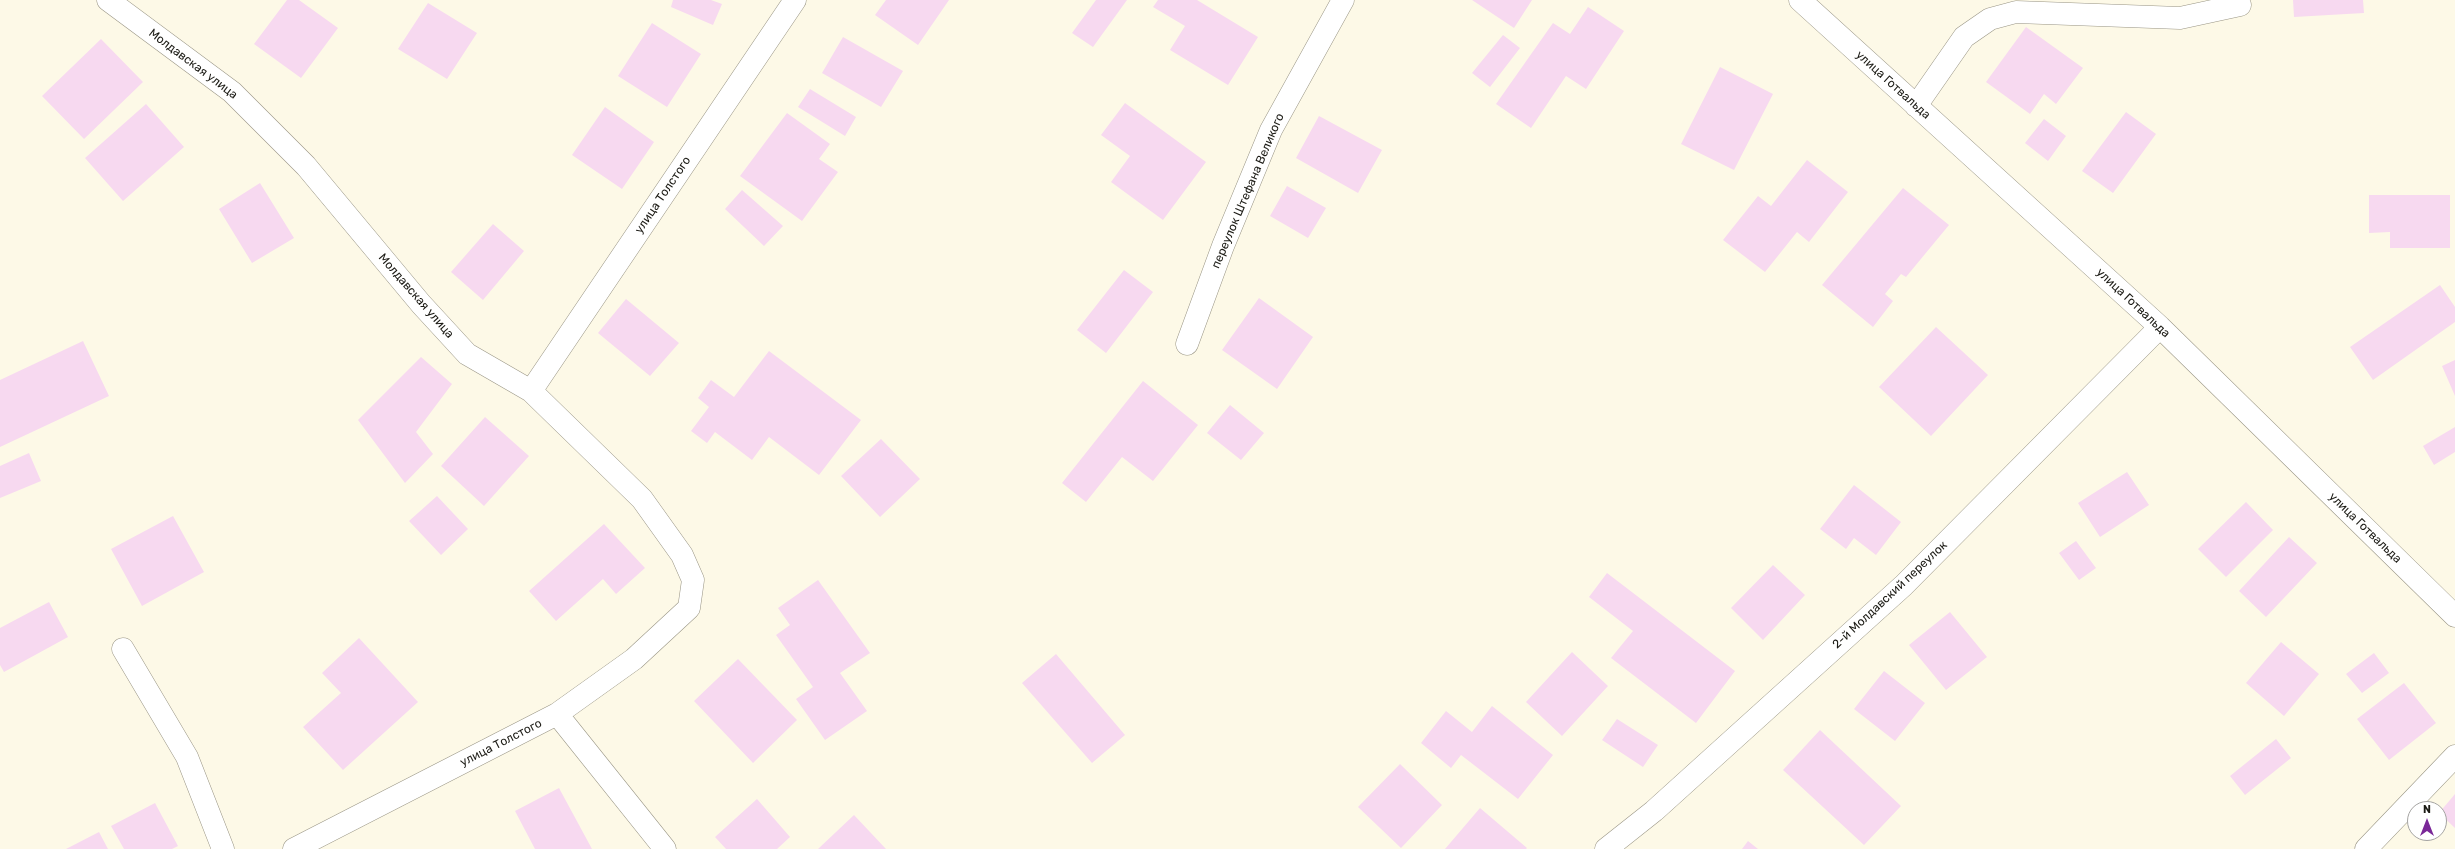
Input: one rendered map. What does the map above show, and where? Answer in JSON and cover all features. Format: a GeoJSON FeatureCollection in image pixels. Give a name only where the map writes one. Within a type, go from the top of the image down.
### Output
{"type":"FeatureCollection","features":[{"type":"Feature","properties":{"kind":"street","name":"Молдавская улица"},"geometry":{"type":"LineString","coordinates":[[108,0],[232,92],[306,166],[421,304],[468,354],[531,391],[646,506],[682,555],[693,580],[689,608]]}},
{"type":"Feature","properties":{"kind":"street","name":"улица Толстого"},"geometry":{"type":"LineString","coordinates":[[531,391],[795,0]]}},
{"type":"Feature","properties":{"kind":"street","name":"переулок Штефана Великого"},"geometry":{"type":"LineString","coordinates":[[1187,344],[1223,246],[1271,130],[1343,0]]}},
{"type":"Feature","properties":{"kind":"street","name":"улица Готвальда"},"geometry":{"type":"LineString","coordinates":[[1800,0],[2160,327],[2454,614]]}},
{"type":"Feature","properties":{"kind":"street"},"geometry":{"type":"LineString","coordinates":[[1916,106],[1964,37],[1990,19],[2016,12],[2180,18],[2240,5]]}},
{"type":"Feature","properties":{"kind":"street","name":"2-й Молдавский переулок"},"geometry":{"type":"LineString","coordinates":[[1606,849],[1654,811],[1904,585],[2160,327]]}},
{"type":"Feature","properties":{"kind":"street","name":"улица Толстого"},"geometry":{"type":"LineString","coordinates":[[294,849],[557,714],[634,659],[689,608]]}},
{"type":"Feature","properties":{"kind":"street"},"geometry":{"type":"LineString","coordinates":[[123,649],[187,757],[223,849]]}},
{"type":"Feature","properties":{"kind":"street"},"geometry":{"type":"LineString","coordinates":[[557,714],[665,849]]}},
{"type":"Feature","properties":{"kind":"street"},"geometry":{"type":"LineString","coordinates":[[2366,849],[2455,756]]}},
{"type":"Feature","properties":{"kind":"building"},"geometry":{"type":"Polygon","coordinates":[[[287,0],[299,0],[338,28],[301,78],[254,44],[287,0]]]}},
{"type":"Feature","properties":{"kind":"building"},"geometry":{"type":"Polygon","coordinates":[[[673,0],[711,0],[722,4],[713,25],[671,7],[673,0]]]}},
{"type":"Feature","properties":{"kind":"building"},"geometry":{"type":"Polygon","coordinates":[[[886,0],[949,0],[918,45],[875,15],[886,0]]]}},
{"type":"Feature","properties":{"kind":"building"},"geometry":{"type":"Polygon","coordinates":[[[1096,0],[1127,0],[1093,47],[1072,33],[1096,0]]]}},
{"type":"Feature","properties":{"kind":"building"},"geometry":{"type":"Polygon","coordinates":[[[1158,0],[1197,0],[1258,37],[1228,85],[1170,50],[1185,26],[1153,7],[1158,0]]]}},
{"type":"Feature","properties":{"kind":"building"},"geometry":{"type":"Polygon","coordinates":[[[1472,0],[1532,0],[1514,28],[1472,0]]]}},
{"type":"Feature","properties":{"kind":"building"},"geometry":{"type":"Polygon","coordinates":[[[2293,0],[2363,0],[2364,13],[2294,17],[2293,0]]]}},
{"type":"Feature","properties":{"kind":"building"},"geometry":{"type":"Polygon","coordinates":[[[428,3],[477,33],[447,79],[398,49],[428,3]]]}},
{"type":"Feature","properties":{"kind":"building"},"geometry":{"type":"Polygon","coordinates":[[[1588,7],[1624,31],[1586,89],[1566,76],[1531,128],[1496,104],[1553,23],[1570,34],[1588,7]]]}},
{"type":"Feature","properties":{"kind":"building"},"geometry":{"type":"Polygon","coordinates":[[[652,23],[701,54],[667,107],[618,76],[652,23]]]}},
{"type":"Feature","properties":{"kind":"building"},"geometry":{"type":"Polygon","coordinates":[[[2026,27],[2083,68],[2056,104],[2044,94],[2030,114],[1986,82],[2026,27]]]}},
{"type":"Feature","properties":{"kind":"building"},"geometry":{"type":"Polygon","coordinates":[[[1503,35],[1520,48],[1490,87],[1472,73],[1503,35]]]}},
{"type":"Feature","properties":{"kind":"building"},"geometry":{"type":"Polygon","coordinates":[[[843,37],[903,71],[881,107],[822,73],[843,37]]]}},
{"type":"Feature","properties":{"kind":"building"},"geometry":{"type":"Polygon","coordinates":[[[101,39],[143,82],[84,139],[42,96],[101,39]]]}},
{"type":"Feature","properties":{"kind":"building"},"geometry":{"type":"Polygon","coordinates":[[[1720,67],[1773,94],[1734,170],[1681,144],[1720,67]]]}},
{"type":"Feature","properties":{"kind":"building"},"geometry":{"type":"Polygon","coordinates":[[[810,89],[856,117],[845,136],[798,107],[810,89]]]}},
{"type":"Feature","properties":{"kind":"building"},"geometry":{"type":"Polygon","coordinates":[[[1125,103],[1206,162],[1163,220],[1111,182],[1130,156],[1101,135],[1125,103]]]}},
{"type":"Feature","properties":{"kind":"building"},"geometry":{"type":"Polygon","coordinates":[[[146,104],[184,147],[123,201],[85,158],[146,104]]]}},
{"type":"Feature","properties":{"kind":"building"},"geometry":{"type":"Polygon","coordinates":[[[605,107],[654,142],[622,189],[572,155],[605,107]]]}},
{"type":"Feature","properties":{"kind":"building"},"geometry":{"type":"Polygon","coordinates":[[[2126,112],[2156,134],[2113,193],[2082,171],[2126,112]]]}},
{"type":"Feature","properties":{"kind":"building"},"geometry":{"type":"Polygon","coordinates":[[[787,113],[830,144],[819,159],[838,172],[802,221],[740,176],[787,113]]]}},
{"type":"Feature","properties":{"kind":"building"},"geometry":{"type":"Polygon","coordinates":[[[1319,116],[1382,150],[1358,193],[1296,158],[1319,116]]]}},
{"type":"Feature","properties":{"kind":"building"},"geometry":{"type":"Polygon","coordinates":[[[2044,119],[2066,136],[2048,161],[2025,143],[2044,119]]]}},
{"type":"Feature","properties":{"kind":"building"},"geometry":{"type":"Polygon","coordinates":[[[1807,160],[1848,192],[1809,242],[1797,232],[1765,272],[1723,240],[1758,196],[1771,206],[1807,160]]]}},
{"type":"Feature","properties":{"kind":"building"},"geometry":{"type":"Polygon","coordinates":[[[260,183],[294,238],[252,263],[219,209],[260,183]]]}},
{"type":"Feature","properties":{"kind":"building"},"geometry":{"type":"Polygon","coordinates":[[[1287,186],[1326,208],[1308,238],[1270,216],[1287,186]]]}},
{"type":"Feature","properties":{"kind":"building"},"geometry":{"type":"Polygon","coordinates":[[[1903,188],[1949,225],[1906,277],[1901,274],[1885,294],[1893,301],[1873,327],[1822,285],[1903,188]]]}},
{"type":"Feature","properties":{"kind":"building"},"geometry":{"type":"Polygon","coordinates":[[[742,190],[783,226],[764,246],[725,209],[742,190]]]}},
{"type":"Feature","properties":{"kind":"building"},"geometry":{"type":"Polygon","coordinates":[[[2369,195],[2450,195],[2450,248],[2390,248],[2390,232],[2369,233],[2369,195]]]}},
{"type":"Feature","properties":{"kind":"building"},"geometry":{"type":"Polygon","coordinates":[[[493,224],[524,251],[483,300],[451,272],[493,224]]]}},
{"type":"Feature","properties":{"kind":"building"},"geometry":{"type":"Polygon","coordinates":[[[1124,270],[1153,292],[1106,353],[1077,330],[1124,270]]]}},
{"type":"Feature","properties":{"kind":"building"},"geometry":{"type":"Polygon","coordinates":[[[2440,285],[2455,307],[2455,322],[2373,380],[2350,347],[2440,285]]]}},
{"type":"Feature","properties":{"kind":"building"},"geometry":{"type":"Polygon","coordinates":[[[1259,298],[1313,337],[1277,389],[1222,350],[1259,298]]]}},
{"type":"Feature","properties":{"kind":"building"},"geometry":{"type":"Polygon","coordinates":[[[626,299],[679,343],[650,376],[598,333],[626,299]]]}},
{"type":"Feature","properties":{"kind":"building"},"geometry":{"type":"Polygon","coordinates":[[[1936,327],[1988,375],[1931,436],[1879,387],[1936,327]]]}},
{"type":"Feature","properties":{"kind":"building"},"geometry":{"type":"Polygon","coordinates":[[[83,341],[109,396],[0,447],[0,380],[83,341]]]}},
{"type":"Feature","properties":{"kind":"building"},"geometry":{"type":"Polygon","coordinates":[[[769,351],[861,420],[819,475],[769,437],[752,460],[715,432],[707,443],[691,431],[709,407],[698,398],[711,380],[734,397],[769,351]]]}},
{"type":"Feature","properties":{"kind":"building"},"geometry":{"type":"Polygon","coordinates":[[[421,357],[452,384],[416,432],[433,454],[405,483],[358,420],[421,357]]]}},
{"type":"Feature","properties":{"kind":"building"},"geometry":{"type":"Polygon","coordinates":[[[2455,360],[2455,396],[2442,366],[2455,360]]]}},
{"type":"Feature","properties":{"kind":"building"},"geometry":{"type":"Polygon","coordinates":[[[1143,381],[1198,425],[1153,481],[1122,457],[1086,502],[1062,483],[1143,381]]]}},
{"type":"Feature","properties":{"kind":"building"},"geometry":{"type":"Polygon","coordinates":[[[1230,405],[1264,433],[1241,460],[1207,433],[1230,405]]]}},
{"type":"Feature","properties":{"kind":"building"},"geometry":{"type":"Polygon","coordinates":[[[485,417],[529,456],[484,506],[441,466],[485,417]]]}},
{"type":"Feature","properties":{"kind":"building"},"geometry":{"type":"Polygon","coordinates":[[[2455,427],[2455,452],[2434,465],[2423,446],[2455,427]]]}},
{"type":"Feature","properties":{"kind":"building"},"geometry":{"type":"Polygon","coordinates":[[[881,439],[920,479],[880,517],[841,476],[881,439]]]}},
{"type":"Feature","properties":{"kind":"building"},"geometry":{"type":"Polygon","coordinates":[[[29,453],[41,481],[0,498],[0,466],[29,453]]]}},
{"type":"Feature","properties":{"kind":"building"},"geometry":{"type":"Polygon","coordinates":[[[2127,472],[2149,505],[2100,537],[2078,503],[2127,472]]]}},
{"type":"Feature","properties":{"kind":"building"},"geometry":{"type":"Polygon","coordinates":[[[1854,485],[1901,522],[1876,555],[1854,538],[1846,549],[1820,529],[1854,485]]]}},
{"type":"Feature","properties":{"kind":"building"},"geometry":{"type":"Polygon","coordinates":[[[437,496],[468,529],[441,555],[409,521],[437,496]]]}},
{"type":"Feature","properties":{"kind":"building"},"geometry":{"type":"Polygon","coordinates":[[[2246,502],[2273,530],[2226,577],[2198,549],[2246,502]]]}},
{"type":"Feature","properties":{"kind":"building"},"geometry":{"type":"Polygon","coordinates":[[[173,516],[204,572],[142,606],[111,549],[173,516]]]}},
{"type":"Feature","properties":{"kind":"building"},"geometry":{"type":"Polygon","coordinates":[[[604,524],[645,568],[616,594],[603,579],[556,621],[529,591],[604,524]]]}},
{"type":"Feature","properties":{"kind":"building"},"geometry":{"type":"Polygon","coordinates":[[[2289,537],[2317,563],[2266,617],[2239,591],[2289,537]]]}},
{"type":"Feature","properties":{"kind":"building"},"geometry":{"type":"Polygon","coordinates":[[[2076,541],[2096,568],[2079,580],[2059,553],[2076,541]]]}},
{"type":"Feature","properties":{"kind":"building"},"geometry":{"type":"Polygon","coordinates":[[[1773,565],[1805,595],[1763,640],[1731,608],[1773,565]]]}},
{"type":"Feature","properties":{"kind":"building"},"geometry":{"type":"Polygon","coordinates":[[[1607,573],[1735,671],[1696,723],[1611,658],[1633,631],[1589,597],[1607,573]]]}},
{"type":"Feature","properties":{"kind":"building"},"geometry":{"type":"Polygon","coordinates":[[[818,580],[870,653],[840,673],[867,711],[825,740],[796,699],[813,687],[776,635],[790,625],[778,608],[818,580]]]}},
{"type":"Feature","properties":{"kind":"building"},"geometry":{"type":"Polygon","coordinates":[[[49,602],[68,637],[4,672],[0,665],[0,628],[49,602]]]}},
{"type":"Feature","properties":{"kind":"building"},"geometry":{"type":"Polygon","coordinates":[[[1950,612],[1987,657],[1946,690],[1909,645],[1950,612]]]}},
{"type":"Feature","properties":{"kind":"building"},"geometry":{"type":"Polygon","coordinates":[[[359,638],[418,702],[343,770],[303,727],[341,693],[322,673],[359,638]]]}},
{"type":"Feature","properties":{"kind":"building"},"geometry":{"type":"Polygon","coordinates":[[[2281,642],[2319,674],[2284,716],[2246,683],[2281,642]]]}},
{"type":"Feature","properties":{"kind":"building"},"geometry":{"type":"Polygon","coordinates":[[[1572,652],[1608,686],[1562,736],[1526,702],[1572,652]]]}},
{"type":"Feature","properties":{"kind":"building"},"geometry":{"type":"Polygon","coordinates":[[[2374,653],[2389,673],[2362,693],[2346,674],[2374,653]]]}},
{"type":"Feature","properties":{"kind":"building"},"geometry":{"type":"Polygon","coordinates":[[[1056,654],[1125,735],[1092,763],[1022,683],[1056,654]]]}},
{"type":"Feature","properties":{"kind":"building"},"geometry":{"type":"Polygon","coordinates":[[[738,659],[797,720],[753,763],[694,701],[738,659]]]}},
{"type":"Feature","properties":{"kind":"building"},"geometry":{"type":"Polygon","coordinates":[[[1884,671],[1925,703],[1895,741],[1854,709],[1884,671]]]}},
{"type":"Feature","properties":{"kind":"building"},"geometry":{"type":"Polygon","coordinates":[[[2404,683],[2436,723],[2389,760],[2357,719],[2404,683]]]}},
{"type":"Feature","properties":{"kind":"building"},"geometry":{"type":"Polygon","coordinates":[[[1492,706],[1553,755],[1518,799],[1461,755],[1451,768],[1421,743],[1446,711],[1472,732],[1492,706]]]}},
{"type":"Feature","properties":{"kind":"building"},"geometry":{"type":"Polygon","coordinates":[[[1617,719],[1658,745],[1643,767],[1602,740],[1617,719]]]}},
{"type":"Feature","properties":{"kind":"building"},"geometry":{"type":"Polygon","coordinates":[[[1820,730],[1901,806],[1864,845],[1783,770],[1820,730]]]}},
{"type":"Feature","properties":{"kind":"building"},"geometry":{"type":"Polygon","coordinates":[[[2276,739],[2291,758],[2245,795],[2230,776],[2276,739]]]}},
{"type":"Feature","properties":{"kind":"building"},"geometry":{"type":"Polygon","coordinates":[[[1400,764],[1442,805],[1401,848],[1358,807],[1400,764]]]}},
{"type":"Feature","properties":{"kind":"building"},"geometry":{"type":"Polygon","coordinates":[[[559,788],[592,849],[535,849],[515,811],[559,788]]]}},
{"type":"Feature","properties":{"kind":"building"},"geometry":{"type":"Polygon","coordinates":[[[2455,794],[2455,828],[2447,820],[2447,804],[2455,794]]]}},
{"type":"Feature","properties":{"kind":"building"},"geometry":{"type":"Polygon","coordinates":[[[757,799],[790,837],[777,849],[726,849],[715,837],[757,799]]]}},
{"type":"Feature","properties":{"kind":"building"},"geometry":{"type":"Polygon","coordinates":[[[155,803],[178,846],[172,849],[124,849],[111,826],[155,803]]]}},
{"type":"Feature","properties":{"kind":"building"},"geometry":{"type":"Polygon","coordinates":[[[1480,808],[1527,848],[1445,849],[1480,808]]]}},
{"type":"Feature","properties":{"kind":"building"},"geometry":{"type":"Polygon","coordinates":[[[854,815],[886,849],[818,849],[854,815]]]}},
{"type":"Feature","properties":{"kind":"building"},"geometry":{"type":"Polygon","coordinates":[[[99,832],[108,849],[66,849],[99,832]]]}},
{"type":"Feature","properties":{"kind":"building"},"geometry":{"type":"Polygon","coordinates":[[[1748,841],[1758,849],[1742,849],[1748,841]]]}}]}
